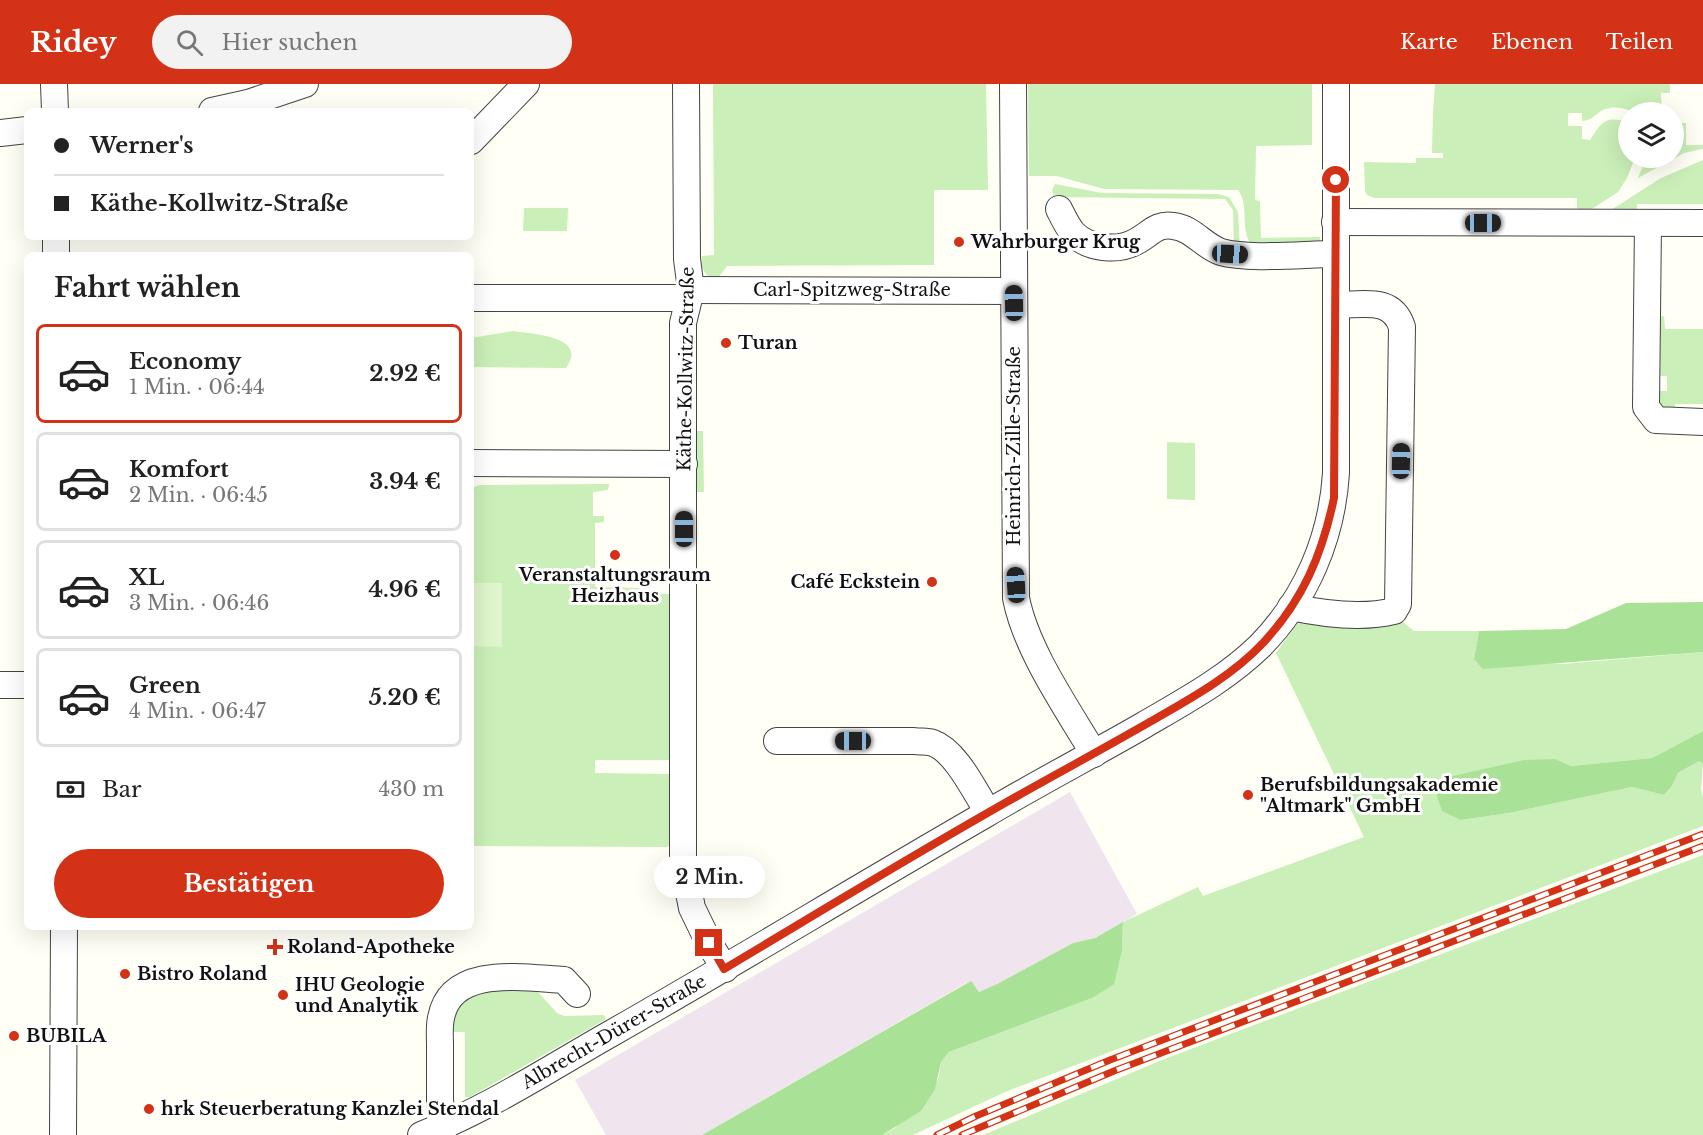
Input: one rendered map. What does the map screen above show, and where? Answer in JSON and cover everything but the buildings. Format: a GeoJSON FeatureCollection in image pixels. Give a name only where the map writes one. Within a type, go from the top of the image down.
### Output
{"type":"FeatureCollection","features":[{"type":"Feature","properties":{"kind":"street"},"geometry":{"type":"LineString","coordinates":[[54,84],[55,108]]}},
{"type":"Feature","properties":{"kind":"street"},"geometry":{"type":"LineString","coordinates":[[226,108],[304,84]]}},
{"type":"Feature","properties":{"kind":"street"},"geometry":{"type":"LineString","coordinates":[[474,138],[526,84]]}},
{"type":"Feature","properties":{"kind":"street","name":"Käthe-Kollwitz-Straße"},"geometry":{"type":"LineString","coordinates":[[686,84],[687,259],[690,294],[683,323],[683,862],[692,908],[724,969]]}},
{"type":"Feature","properties":{"kind":"street","name":"Heinrich-Zille-Straße"},"geometry":{"type":"LineString","coordinates":[[1013,84],[1016,598],[1019,614],[1040,660],[1094,754]]}},
{"type":"Feature","properties":{"kind":"street","name":"Albrecht-Dürer-Straße"},"geometry":{"type":"LineString","coordinates":[[422,1135],[447,1125],[724,969],[988,812],[1198,694],[1224,676],[1263,643],[1291,607],[1311,575],[1320,552],[1334,498],[1336,84]]}},
{"type":"Feature","properties":{"kind":"street"},"geometry":{"type":"LineString","coordinates":[[0,133],[24,130]]}},
{"type":"Feature","properties":{"kind":"street"},"geometry":{"type":"LineString","coordinates":[[1059,209],[1073,233],[1083,241],[1100,247],[1126,246],[1155,228],[1167,225],[1186,229],[1211,247],[1230,254],[1336,254]]}},
{"type":"Feature","properties":{"kind":"street"},"geometry":{"type":"LineString","coordinates":[[1335,222],[1703,223]]}},
{"type":"Feature","properties":{"kind":"street"},"geometry":{"type":"LineString","coordinates":[[1647,223],[1646,407],[1656,420],[1703,422]]}},
{"type":"Feature","properties":{"kind":"street","name":"Carl-Spitzweg-Straße"},"geometry":{"type":"LineString","coordinates":[[474,298],[1014,291]]}},
{"type":"Feature","properties":{"kind":"street"},"geometry":{"type":"LineString","coordinates":[[1291,607],[1327,614],[1383,614],[1394,611],[1400,595],[1402,327],[1399,317],[1384,305],[1336,305]]}},
{"type":"Feature","properties":{"kind":"street"},"geometry":{"type":"LineString","coordinates":[[474,463],[684,464]]}},
{"type":"Feature","properties":{"kind":"street"},"geometry":{"type":"LineString","coordinates":[[0,685],[24,685]]}},
{"type":"Feature","properties":{"kind":"street"},"geometry":{"type":"LineString","coordinates":[[777,741],[932,743],[946,750],[957,763],[988,812]]}},
{"type":"Feature","properties":{"kind":"street"},"geometry":{"type":"LineString","coordinates":[[63,1135],[64,930]]}},
{"type":"Feature","properties":{"kind":"street"},"geometry":{"type":"LineString","coordinates":[[447,1125],[442,1115],[440,1101],[441,1020],[448,1000],[458,990],[482,979],[504,977],[564,980],[577,994]]}},
{"type":"Feature","properties":{"kind":"shaded area"},"geometry":{"type":"Polygon","coordinates":[[[1070,792],[1137,914],[1095,938],[1073,943],[979,992],[970,981],[702,1135],[606,1135],[575,1080],[1070,792]]]}},
{"type":"Feature","properties":{"kind":"green space"},"geometry":{"type":"Polygon","coordinates":[[[713,84],[986,84],[988,190],[934,190],[934,265],[727,266],[718,278],[710,277],[704,272],[702,256],[714,255],[713,84]]]}},
{"type":"Feature","properties":{"kind":"green space"},"geometry":{"type":"Polygon","coordinates":[[[1028,84],[1312,84],[1312,145],[1256,146],[1255,200],[1260,201],[1261,238],[1320,237],[1320,247],[1252,246],[1246,232],[1242,196],[1238,190],[1104,189],[1057,176],[1029,176],[1028,84]]]}},
{"type":"Feature","properties":{"kind":"green space"},"geometry":{"type":"Polygon","coordinates":[[[1435,84],[1670,84],[1670,93],[1661,93],[1661,102],[1618,102],[1618,108],[1610,108],[1582,121],[1582,113],[1568,113],[1568,126],[1582,126],[1582,139],[1590,140],[1601,124],[1609,120],[1618,121],[1618,168],[1631,168],[1618,192],[1581,216],[1577,216],[1577,198],[1374,198],[1367,195],[1364,162],[1416,163],[1416,158],[1443,158],[1443,153],[1432,153],[1435,84]]]}},
{"type":"Feature","properties":{"kind":"green space"},"geometry":{"type":"Polygon","coordinates":[[[1684,123],[1686,123],[1686,145],[1703,145],[1703,149],[1684,153],[1684,123]]]}},
{"type":"Feature","properties":{"kind":"green space"},"geometry":{"type":"Polygon","coordinates":[[[1703,160],[1703,204],[1637,204],[1637,215],[1611,210],[1661,178],[1703,160]]]}},
{"type":"Feature","properties":{"kind":"green space"},"geometry":{"type":"Polygon","coordinates":[[[1642,168],[1656,168],[1638,178],[1642,168]]]}},
{"type":"Feature","properties":{"kind":"green space"},"geometry":{"type":"Polygon","coordinates":[[[1055,184],[1102,193],[1218,194],[1229,197],[1238,212],[1240,249],[1234,249],[1233,210],[1225,199],[1054,197],[1052,190],[1055,184]]]}},
{"type":"Feature","properties":{"kind":"green space"},"geometry":{"type":"Polygon","coordinates":[[[524,208],[568,208],[567,231],[523,231],[524,208]]]}},
{"type":"Feature","properties":{"kind":"green space"},"geometry":{"type":"Polygon","coordinates":[[[1664,316],[1665,329],[1703,329],[1703,404],[1675,404],[1674,416],[1667,416],[1651,391],[1667,391],[1667,376],[1652,376],[1659,317],[1664,316]]]}},
{"type":"Feature","properties":{"kind":"green space"},"geometry":{"type":"Polygon","coordinates":[[[513,331],[544,336],[564,343],[570,349],[571,357],[566,368],[474,367],[474,338],[513,331]]]}},
{"type":"Feature","properties":{"kind":"green space"},"geometry":{"type":"Polygon","coordinates":[[[692,431],[703,431],[704,492],[692,492],[692,431]]]}},
{"type":"Feature","properties":{"kind":"green space"},"geometry":{"type":"Polygon","coordinates":[[[1167,442],[1195,443],[1195,500],[1167,499],[1167,442]]]}},
{"type":"Feature","properties":{"kind":"green space"},"geometry":{"type":"Polygon","coordinates":[[[609,484],[608,490],[593,492],[593,516],[604,516],[604,522],[595,523],[595,587],[639,588],[640,593],[669,594],[669,760],[595,760],[595,773],[669,774],[670,845],[667,847],[474,846],[474,487],[480,485],[609,484]]]}},
{"type":"Feature","properties":{"kind":"green space"},"geometry":{"type":"Polygon","coordinates":[[[474,583],[502,583],[502,647],[474,646],[474,583]]]}},
{"type":"Feature","properties":{"kind":"green space"},"geometry":{"type":"Polygon","coordinates":[[[1703,602],[1703,652],[1483,669],[1474,659],[1479,631],[1566,629],[1626,603],[1703,602]]]}},
{"type":"Feature","properties":{"kind":"green space"},"geometry":{"type":"Polygon","coordinates":[[[1307,618],[1398,618],[1414,631],[1479,631],[1474,659],[1563,664],[1703,652],[1703,731],[1652,758],[1571,766],[1555,759],[1461,820],[1509,813],[1632,787],[1664,795],[1672,786],[1678,773],[1699,761],[1703,764],[1701,789],[1703,826],[1005,1092],[913,1135],[882,1135],[895,1128],[938,1080],[941,1062],[949,1052],[1092,998],[1122,950],[1123,922],[1198,887],[1203,896],[1364,837],[1276,653],[1298,622],[1307,618]]]}},
{"type":"Feature","properties":{"kind":"green space"},"geometry":{"type":"Polygon","coordinates":[[[1703,731],[1703,764],[1699,761],[1678,773],[1672,786],[1664,795],[1632,787],[1509,813],[1461,820],[1442,811],[1437,796],[1440,779],[1524,760],[1555,759],[1571,766],[1652,758],[1703,731]]]}},
{"type":"Feature","properties":{"kind":"green space"},"geometry":{"type":"Polygon","coordinates":[[[1703,855],[1703,1135],[983,1135],[1162,1060],[1703,855]]]}},
{"type":"Feature","properties":{"kind":"green space"},"geometry":{"type":"Polygon","coordinates":[[[1123,922],[1122,950],[1114,984],[1092,998],[949,1052],[941,1062],[935,1089],[921,1111],[882,1135],[702,1135],[971,981],[979,992],[1073,943],[1095,938],[1123,922]]]}},
{"type":"Feature","properties":{"kind":"green space"},"geometry":{"type":"Polygon","coordinates":[[[475,987],[536,990],[557,1013],[565,1016],[604,1015],[606,1019],[470,1097],[465,1097],[465,1032],[448,1032],[449,1019],[475,987]]]}},
{"type":"Feature","properties":{"kind":"railway"},"geometry":{"type":"LineString","coordinates":[[937,1135],[976,1116],[1110,1060],[1703,834]]}},
{"type":"Feature","properties":{"kind":"railway"},"geometry":{"type":"LineString","coordinates":[[962,1135],[1114,1071],[1703,846]]}},
{"type":"Feature","properties":{"kind":"place","name":"Wahrburger Krug"},"geometry":{"type":"Point","coordinates":[959,242]}},
{"type":"Feature","properties":{"kind":"place","name":"Turan"},"geometry":{"type":"Point","coordinates":[726,343]}},
{"type":"Feature","properties":{"kind":"place","name":"Veranstaltungsraum Heizhaus"},"geometry":{"type":"Point","coordinates":[615,555]}},
{"type":"Feature","properties":{"kind":"place","name":"Café Eckstein"},"geometry":{"type":"Point","coordinates":[932,582]}},
{"type":"Feature","properties":{"kind":"place","name":"Berufsbildungsakademie \"Altmark\" GmbH"},"geometry":{"type":"Point","coordinates":[1248,795]}},
{"type":"Feature","properties":{"kind":"place","name":"Roland-Apotheke"},"geometry":{"type":"Point","coordinates":[275,947]}},
{"type":"Feature","properties":{"kind":"place","name":"Bistro Roland"},"geometry":{"type":"Point","coordinates":[125,974]}},
{"type":"Feature","properties":{"kind":"place","name":"IHU Geologie und Analytik"},"geometry":{"type":"Point","coordinates":[283,995]}},
{"type":"Feature","properties":{"kind":"place","name":"BUBILA"},"geometry":{"type":"Point","coordinates":[14,1036]}},
{"type":"Feature","properties":{"kind":"place","name":"hrk Steuerberatung Kanzlei Stendal"},"geometry":{"type":"Point","coordinates":[149,1109]}},
{"type":"Feature","properties":{"kind":"route"},"geometry":{"type":"LineString","coordinates":[[709,943],[724,969],[988,812],[1198,694],[1244,660],[1278,625],[1300,595],[1311,575],[1320,552],[1334,498],[1336,473],[1336,180]]}}]}
